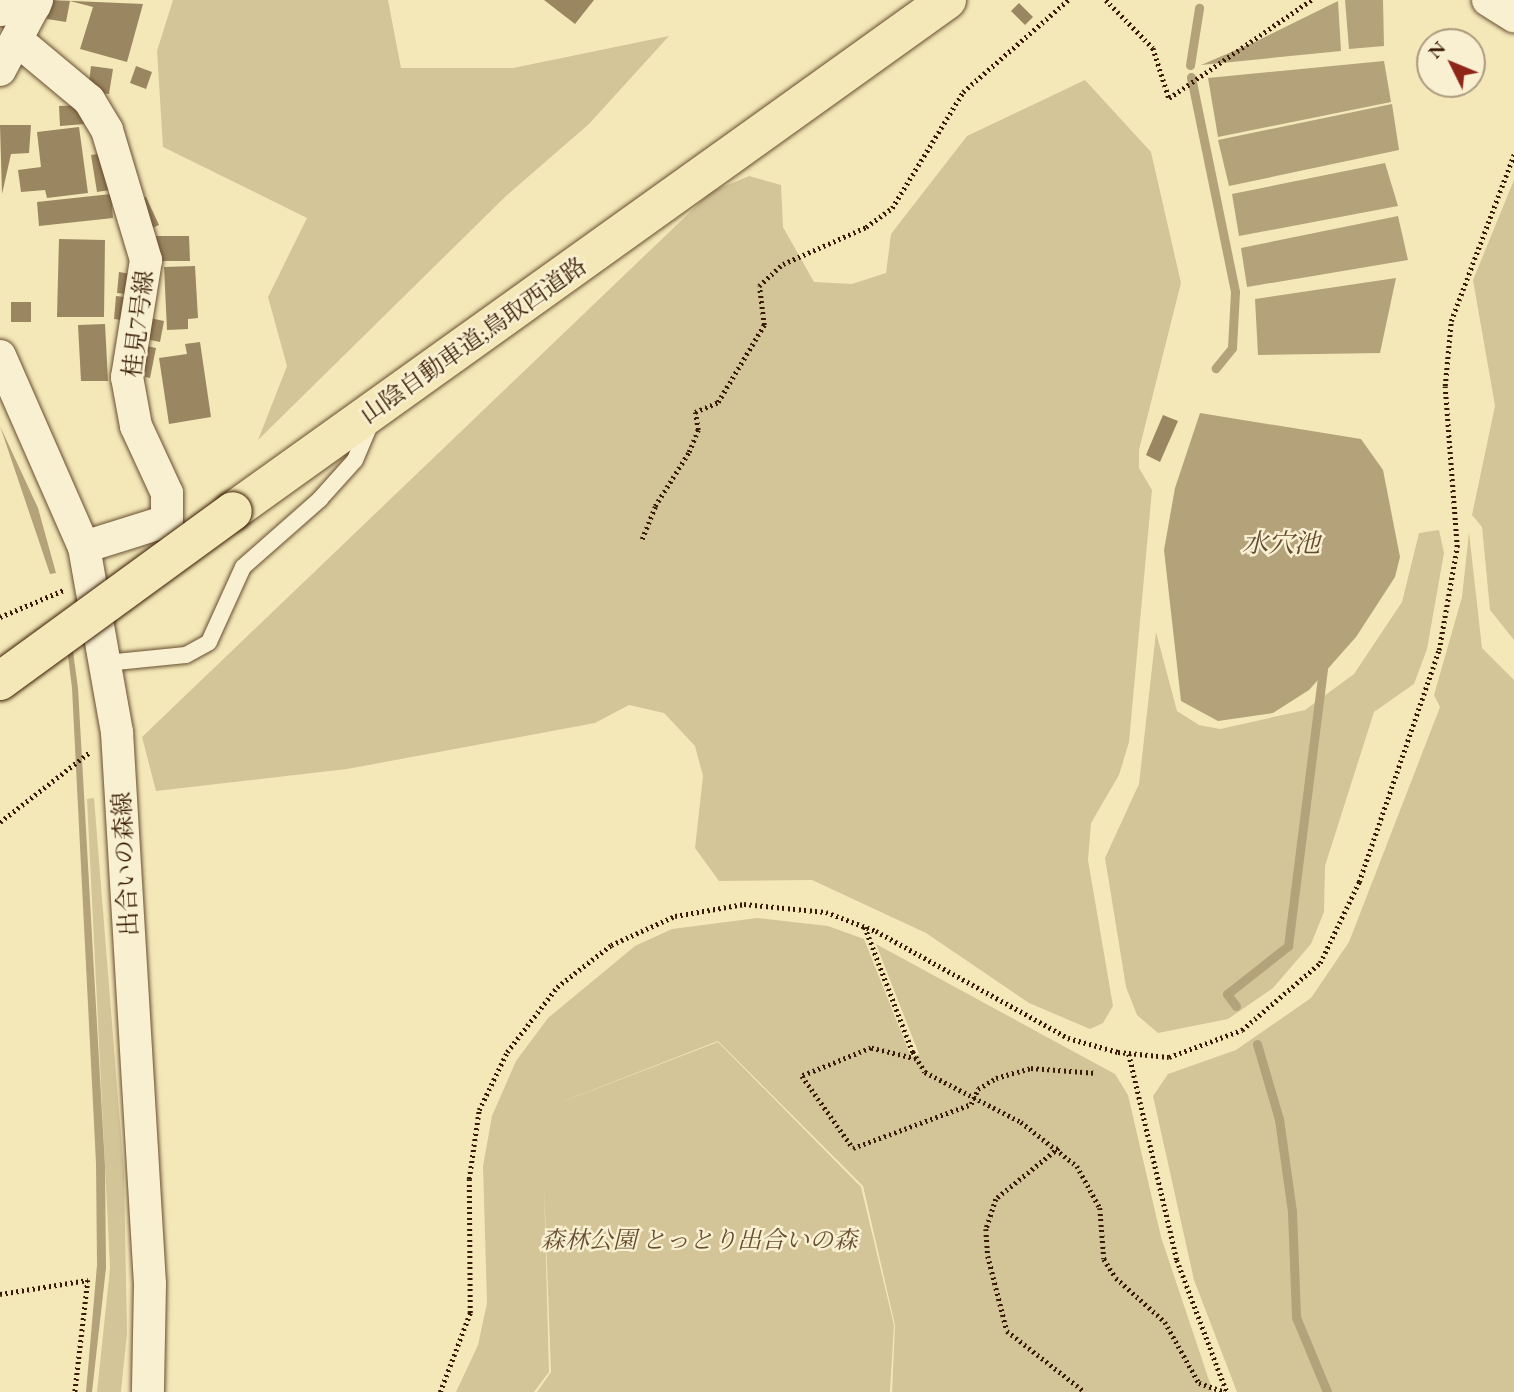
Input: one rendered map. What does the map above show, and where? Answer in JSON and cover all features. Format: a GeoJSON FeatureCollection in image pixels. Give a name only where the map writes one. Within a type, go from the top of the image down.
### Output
{"type":"FeatureCollection","features":[{"type":"Feature","properties":{"kind":"highway","name":"山陰自動車道;鳥取西道路"},"geometry":{"type":"LineString","coordinates":[[0,666],[228,505],[916,0]]}},
{"type":"Feature","properties":{"kind":"highway","name":"山陰自動車道;鳥取西道路"},"geometry":{"type":"LineString","coordinates":[[0,681],[228,505],[376,409],[947,0]]}},
{"type":"Feature","properties":{"kind":"street"},"geometry":{"type":"LineString","coordinates":[[1488,0],[1514,16]]}},
{"type":"Feature","properties":{"kind":"street"},"geometry":{"type":"LineString","coordinates":[[0,10],[36,3]]}},
{"type":"Feature","properties":{"kind":"street"},"geometry":{"type":"LineString","coordinates":[[0,70],[36,3]]}},
{"type":"Feature","properties":{"kind":"street","name":"桂見7号線"},"geometry":{"type":"LineString","coordinates":[[17,40],[89,100],[107,130],[146,260],[127,377],[136,426],[167,492],[167,521],[84,547]]}},
{"type":"Feature","properties":{"kind":"street","name":"出合いの森線"},"geometry":{"type":"LineString","coordinates":[[0,356],[84,547],[117,732],[150,1284],[148,1392]]}},
{"type":"Feature","properties":{"kind":"lane"},"geometry":{"type":"LineString","coordinates":[[106,663],[186,655],[209,642],[243,567],[284,537],[355,460],[376,409]]}},
{"type":"Feature","properties":{"kind":"path"},"geometry":{"type":"LineString","coordinates":[[642,539],[654,506],[690,452],[698,430],[695,412],[718,402],[764,326],[767,316],[756,293],[768,275],[892,208],[962,92],[1068,0]]}},
{"type":"Feature","properties":{"kind":"path"},"geometry":{"type":"LineString","coordinates":[[1106,0],[1153,48],[1169,98],[1311,0]]}},
{"type":"Feature","properties":{"kind":"path"},"geometry":{"type":"LineString","coordinates":[[440,1392],[470,1312],[469,1179],[480,1110],[507,1052],[557,987],[611,944],[675,916],[744,904],[826,912],[865,927],[1068,1038],[1129,1054],[1169,1057],[1242,1030],[1320,963],[1359,881],[1439,650],[1457,547],[1445,386],[1451,321],[1514,155]]}},
{"type":"Feature","properties":{"kind":"path"},"geometry":{"type":"LineString","coordinates":[[0,617],[91,579]]}},
{"type":"Feature","properties":{"kind":"path"},"geometry":{"type":"LineString","coordinates":[[0,822],[117,732]]}},
{"type":"Feature","properties":{"kind":"path"},"geometry":{"type":"LineString","coordinates":[[865,927],[914,1055],[925,1072],[1059,1148],[1100,1208],[1104,1259],[1116,1278],[1165,1322],[1199,1383],[1226,1392]]}},
{"type":"Feature","properties":{"kind":"path"},"geometry":{"type":"LineString","coordinates":[[914,1055],[871,1048],[802,1076],[853,1147],[973,1099],[996,1078],[1031,1068],[1097,1073]]}},
{"type":"Feature","properties":{"kind":"path"},"geometry":{"type":"LineString","coordinates":[[1129,1054],[1177,1260],[1226,1392]]}},
{"type":"Feature","properties":{"kind":"path"},"geometry":{"type":"LineString","coordinates":[[1059,1148],[996,1199],[986,1229],[988,1256],[1007,1331],[1085,1392]]}},
{"type":"Feature","properties":{"kind":"path"},"geometry":{"type":"LineString","coordinates":[[0,1294],[88,1280],[75,1392]]}},
{"type":"Feature","properties":{"kind":"green space"},"geometry":{"type":"Polygon","coordinates":[[[173,0],[388,0],[401,68],[513,68],[669,36],[589,124],[506,196],[258,440],[287,366],[268,297],[307,218],[163,147],[157,51],[173,0]]]}},
{"type":"Feature","properties":{"kind":"green space"},"geometry":{"type":"Polygon","coordinates":[[[1085,80],[1151,152],[1181,283],[1139,450],[1139,468],[1152,490],[1129,742],[1119,775],[1091,823],[1088,860],[1113,1006],[1103,1023],[1090,1029],[1029,1003],[926,933],[812,880],[719,881],[695,848],[703,776],[695,746],[664,713],[629,705],[595,723],[347,769],[156,791],[142,737],[711,192],[749,176],[781,185],[783,227],[814,282],[852,284],[886,273],[891,234],[967,136],[1085,80]]]}},
{"type":"Feature","properties":{"kind":"green space"},"geometry":{"type":"Polygon","coordinates":[[[1514,180],[1514,640],[1490,610],[1482,527],[1472,515],[1495,406],[1473,280],[1514,180]]]}},
{"type":"Feature","properties":{"kind":"green space"},"geometry":{"type":"Polygon","coordinates":[[[1439,530],[1444,553],[1427,649],[1414,684],[1374,712],[1325,866],[1324,912],[1311,944],[1273,988],[1228,1019],[1158,1033],[1137,1015],[1126,987],[1105,858],[1139,784],[1156,632],[1177,711],[1199,725],[1220,729],[1305,710],[1354,674],[1402,602],[1419,533],[1439,530]]]}},
{"type":"Feature","properties":{"kind":"green space"},"geometry":{"type":"Polygon","coordinates":[[[1469,532],[1482,648],[1514,680],[1514,1392],[1237,1392],[1194,1280],[1153,1096],[1168,1074],[1236,1050],[1311,998],[1349,942],[1440,707],[1434,695],[1462,597],[1469,532]]]}},
{"type":"Feature","properties":{"kind":"green space"},"geometry":{"type":"Polygon","coordinates":[[[94,798],[124,1173],[127,1333],[121,1392],[97,1392],[110,1268],[87,799],[94,798]]]}},
{"type":"Feature","properties":{"kind":"green space","name":"森林公園 とっとり出合いの森"},"geometry":{"type":"Polygon","coordinates":[[[757,918],[828,926],[864,939],[911,1057],[919,1054],[876,944],[1115,1074],[1128,1095],[1161,1237],[1213,1392],[892,1392],[895,1325],[863,1186],[718,1041],[541,1110],[718,1042],[861,1187],[894,1325],[890,1392],[537,1392],[551,1372],[544,1185],[549,1372],[534,1392],[456,1392],[478,1345],[487,1303],[483,1166],[492,1116],[516,1061],[548,1018],[635,946],[672,929],[757,918]]]}},
{"type":"Feature","properties":{"kind":"water"},"geometry":{"type":"Polygon","coordinates":[[[1345,0],[1383,0],[1384,46],[1349,49],[1345,0]]]}},
{"type":"Feature","properties":{"kind":"water"},"geometry":{"type":"Polygon","coordinates":[[[1338,1],[1341,51],[1201,65],[1257,41],[1338,1]]]}},
{"type":"Feature","properties":{"kind":"water"},"geometry":{"type":"Polygon","coordinates":[[[1384,61],[1391,102],[1218,137],[1208,78],[1384,61]]]}},
{"type":"Feature","properties":{"kind":"water"},"geometry":{"type":"Polygon","coordinates":[[[1392,104],[1399,150],[1229,186],[1218,140],[1392,104]]]}},
{"type":"Feature","properties":{"kind":"water"},"geometry":{"type":"Polygon","coordinates":[[[1385,163],[1398,206],[1239,236],[1232,194],[1385,163]]]}},
{"type":"Feature","properties":{"kind":"water"},"geometry":{"type":"Polygon","coordinates":[[[1398,216],[1408,260],[1247,287],[1241,248],[1398,216]]]}},
{"type":"Feature","properties":{"kind":"water"},"geometry":{"type":"Polygon","coordinates":[[[1396,278],[1380,353],[1258,355],[1255,299],[1396,278]]]}},
{"type":"Feature","properties":{"kind":"water","name":"水穴池"},"geometry":{"type":"Polygon","coordinates":[[[1200,413],[1361,439],[1383,470],[1400,557],[1395,577],[1356,637],[1309,690],[1273,713],[1218,721],[1181,701],[1164,550],[1175,488],[1200,413]]]}},
{"type":"Feature","properties":{"kind":"water"},"geometry":{"type":"Polygon","coordinates":[[[0,426],[38,508],[56,573],[50,574],[0,426]]]}},
{"type":"Feature","properties":{"kind":"water"},"geometry":{"type":"Polygon","coordinates":[[[68,615],[78,688],[105,1166],[106,1268],[92,1392],[86,1392],[97,1265],[96,1163],[72,688],[63,616],[68,615]]]}},
{"type":"Feature","properties":{"kind":"building"},"geometry":{"type":"Polygon","coordinates":[[[50,0],[143,4],[127,62],[80,49],[93,7],[70,1],[66,22],[47,19],[50,0]]]}},
{"type":"Feature","properties":{"kind":"building"},"geometry":{"type":"Polygon","coordinates":[[[544,0],[594,0],[575,24],[544,0]]]}},
{"type":"Feature","properties":{"kind":"building"},"geometry":{"type":"Polygon","coordinates":[[[1019,3],[1033,17],[1025,25],[1011,11],[1019,3]]]}},
{"type":"Feature","properties":{"kind":"building"},"geometry":{"type":"Polygon","coordinates":[[[91,66],[113,69],[109,94],[88,91],[91,66]]]}},
{"type":"Feature","properties":{"kind":"building"},"geometry":{"type":"Polygon","coordinates":[[[136,66],[152,72],[146,89],[130,83],[136,66]]]}},
{"type":"Feature","properties":{"kind":"building"},"geometry":{"type":"Polygon","coordinates":[[[84,105],[85,124],[60,126],[59,106],[84,105]]]}},
{"type":"Feature","properties":{"kind":"building"},"geometry":{"type":"Polygon","coordinates":[[[0,125],[31,125],[29,153],[11,154],[2,194],[0,125]]]}},
{"type":"Feature","properties":{"kind":"building"},"geometry":{"type":"Polygon","coordinates":[[[79,127],[88,193],[47,198],[45,190],[21,192],[18,170],[41,167],[37,132],[79,127]]]}},
{"type":"Feature","properties":{"kind":"building"},"geometry":{"type":"Polygon","coordinates":[[[104,153],[110,190],[97,192],[91,155],[104,153]]]}},
{"type":"Feature","properties":{"kind":"building"},"geometry":{"type":"Polygon","coordinates":[[[111,194],[113,218],[39,226],[37,202],[111,194]]]}},
{"type":"Feature","properties":{"kind":"building"},"geometry":{"type":"Polygon","coordinates":[[[146,197],[159,225],[150,229],[137,201],[146,197]]]}},
{"type":"Feature","properties":{"kind":"building"},"geometry":{"type":"Polygon","coordinates":[[[156,236],[189,236],[190,261],[157,261],[156,236]]]}},
{"type":"Feature","properties":{"kind":"building"},"geometry":{"type":"Polygon","coordinates":[[[59,239],[105,240],[104,317],[57,317],[59,239]]]}},
{"type":"Feature","properties":{"kind":"building"},"geometry":{"type":"Polygon","coordinates":[[[195,266],[198,318],[188,319],[188,329],[167,330],[164,267],[195,266]]]}},
{"type":"Feature","properties":{"kind":"building"},"geometry":{"type":"Polygon","coordinates":[[[119,272],[137,275],[134,295],[117,293],[119,272]]]}},
{"type":"Feature","properties":{"kind":"building"},"geometry":{"type":"Polygon","coordinates":[[[116,296],[132,298],[130,321],[114,319],[116,296]]]}},
{"type":"Feature","properties":{"kind":"building"},"geometry":{"type":"Polygon","coordinates":[[[11,302],[31,302],[31,322],[11,322],[11,302]]]}},
{"type":"Feature","properties":{"kind":"building"},"geometry":{"type":"Polygon","coordinates":[[[150,318],[164,321],[160,342],[146,339],[150,318]]]}},
{"type":"Feature","properties":{"kind":"building"},"geometry":{"type":"Polygon","coordinates":[[[105,324],[108,381],[81,381],[78,325],[105,324]]]}},
{"type":"Feature","properties":{"kind":"building"},"geometry":{"type":"Polygon","coordinates":[[[200,342],[211,417],[169,424],[159,358],[187,354],[185,344],[200,342]]]}},
{"type":"Feature","properties":{"kind":"building"},"geometry":{"type":"Polygon","coordinates":[[[142,345],[156,348],[150,378],[135,375],[142,345]]]}},
{"type":"Feature","properties":{"kind":"building"},"geometry":{"type":"Polygon","coordinates":[[[1163,415],[1178,421],[1160,462],[1146,455],[1163,415]]]}},
{"type":"Feature","properties":{"kind":"waterway"},"geometry":{"type":"LineString","coordinates":[[1190,65],[1199,8]]}},
{"type":"Feature","properties":{"kind":"waterway"},"geometry":{"type":"LineString","coordinates":[[1191,77],[1235,292],[1232,348],[1216,368]]}},
{"type":"Feature","properties":{"kind":"waterway"},"geometry":{"type":"LineString","coordinates":[[1236,1006],[1227,994],[1288,946],[1323,668]]}},
{"type":"Feature","properties":{"kind":"waterway"},"geometry":{"type":"LineString","coordinates":[[1257,1044],[1279,1119],[1292,1212],[1296,1317],[1327,1392]]}}]}
